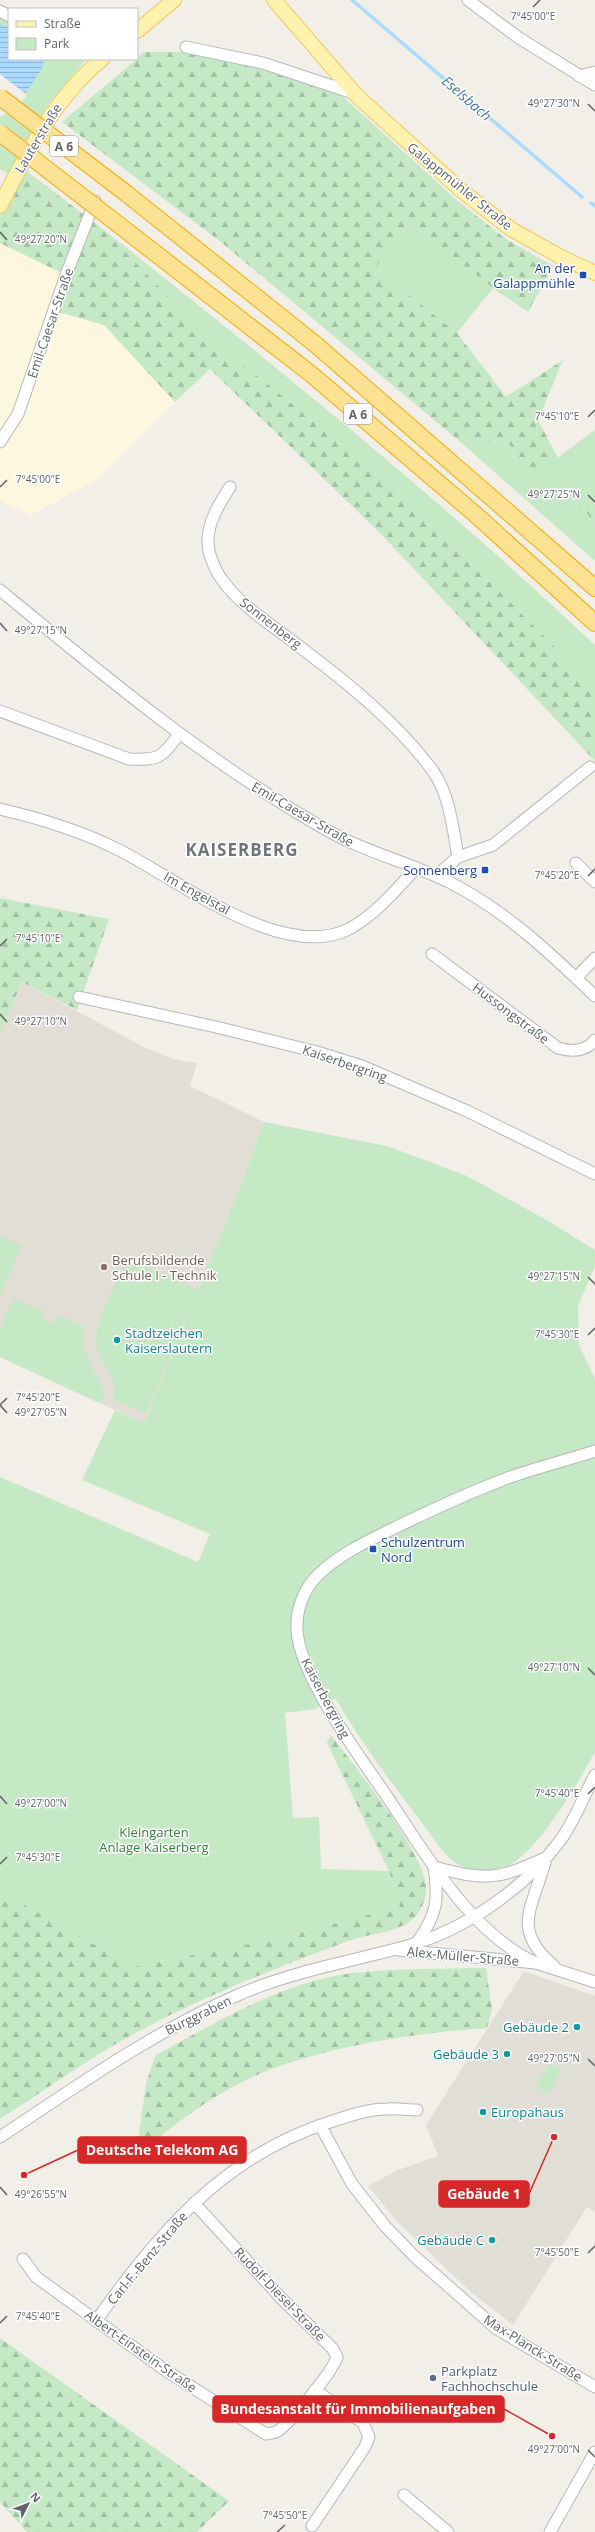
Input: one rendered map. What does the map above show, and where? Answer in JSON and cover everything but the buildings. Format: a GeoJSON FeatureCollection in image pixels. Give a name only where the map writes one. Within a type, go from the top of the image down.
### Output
{"type":"FeatureCollection","features":[{"type":"Feature","properties":{"kind":"highway","name":"A 6"},"geometry":{"type":"LineString","coordinates":[[0,97],[127,194],[315,344],[595,588]]}},
{"type":"Feature","properties":{"kind":"highway","name":"A 6"},"geometry":{"type":"LineString","coordinates":[[0,133],[317,379],[469,509],[595,624]]}},
{"type":"Feature","properties":{"kind":"main road"},"geometry":{"type":"LineString","coordinates":[[138,30],[174,0]]}},
{"type":"Feature","properties":{"kind":"main road","name":"Galappmühler Straße"},"geometry":{"type":"LineString","coordinates":[[274,0],[356,95],[446,176],[511,229],[561,257],[595,273]]}},
{"type":"Feature","properties":{"kind":"main road","name":"Lauterstraße"},"geometry":{"type":"LineString","coordinates":[[0,206],[47,119],[65,95],[95,61]]}},
{"type":"Feature","properties":{"kind":"street"},"geometry":{"type":"LineString","coordinates":[[468,0],[519,38],[595,85]]}},
{"type":"Feature","properties":{"kind":"street","name":"Galappmühler Straße"},"geometry":{"type":"LineString","coordinates":[[186,48],[263,63],[356,95]]}},
{"type":"Feature","properties":{"kind":"street"},"geometry":{"type":"LineString","coordinates":[[579,76],[595,72]]}},
{"type":"Feature","properties":{"kind":"street","name":"Emil-Caesar-Straße"},"geometry":{"type":"LineString","coordinates":[[0,442],[18,414],[66,275],[95,200]]}},
{"type":"Feature","properties":{"kind":"street","name":"Sonnenberg"},"geometry":{"type":"LineString","coordinates":[[230,487],[212,517],[208,540],[214,566],[223,582],[249,607],[376,709],[409,743],[434,772],[448,804],[458,858]]}},
{"type":"Feature","properties":{"kind":"street","name":"Emil-Caesar-Straße"},"geometry":{"type":"LineString","coordinates":[[0,590],[179,734],[249,783],[326,830],[375,854],[436,876],[469,893],[537,942],[576,978]]}},
{"type":"Feature","properties":{"kind":"street"},"geometry":{"type":"LineString","coordinates":[[0,711],[128,759],[160,758],[179,734]]}},
{"type":"Feature","properties":{"kind":"street"},"geometry":{"type":"LineString","coordinates":[[436,876],[458,858],[493,845],[590,767]]}},
{"type":"Feature","properties":{"kind":"street","name":"Im Engelstal"},"geometry":{"type":"LineString","coordinates":[[0,809],[74,832],[117,848],[248,921],[279,933],[303,937],[326,935],[348,929],[372,913],[416,868]]}},
{"type":"Feature","properties":{"kind":"street"},"geometry":{"type":"LineString","coordinates":[[576,863],[595,882]]}},
{"type":"Feature","properties":{"kind":"street","name":"Hussongstraße"},"geometry":{"type":"LineString","coordinates":[[432,954],[558,1048],[570,1051],[582,1050],[595,1040]]}},
{"type":"Feature","properties":{"kind":"street"},"geometry":{"type":"LineString","coordinates":[[595,958],[576,978],[595,996]]}},
{"type":"Feature","properties":{"kind":"street","name":"Kaiserbergring"},"geometry":{"type":"LineString","coordinates":[[79,997],[230,1030],[317,1052],[362,1066],[467,1111],[595,1174]]}},
{"type":"Feature","properties":{"kind":"street","name":"Kaiserbergring"},"geometry":{"type":"LineString","coordinates":[[474,1915],[434,1867],[343,1732],[314,1680],[303,1655],[297,1632],[297,1610],[315,1577],[345,1553],[421,1515],[505,1479],[595,1451]]}},
{"type":"Feature","properties":{"kind":"street","name":"Burggraben"},"geometry":{"type":"LineString","coordinates":[[0,2137],[168,2028],[238,1994],[292,1974],[417,1942],[474,1915],[522,1883],[546,1858],[561,1840],[595,1775]]}},
{"type":"Feature","properties":{"kind":"street"},"geometry":{"type":"LineString","coordinates":[[417,1942],[429,1926],[436,1908],[438,1892],[434,1867],[482,1878],[516,1871],[546,1858]]}},
{"type":"Feature","properties":{"kind":"street","name":"Burggraben"},"geometry":{"type":"LineString","coordinates":[[546,1858],[529,1912],[527,1930],[533,1946],[556,1968]]}},
{"type":"Feature","properties":{"kind":"street","name":"Alex-Müller-Straße"},"geometry":{"type":"LineString","coordinates":[[474,1915],[508,1948],[536,1963]]}},
{"type":"Feature","properties":{"kind":"street","name":"Alex-Müller-Straße"},"geometry":{"type":"LineString","coordinates":[[390,1949],[536,1963],[556,1968],[595,1982]]}},
{"type":"Feature","properties":{"kind":"street","name":"Carl-F.-Benz-Straße"},"geometry":{"type":"LineString","coordinates":[[96,2321],[147,2254],[194,2203],[222,2178],[246,2162],[284,2139],[359,2112],[386,2109],[417,2110]]}},
{"type":"Feature","properties":{"kind":"street","name":"Max-Planck-Straße"},"geometry":{"type":"LineString","coordinates":[[320,2125],[352,2184],[385,2226],[414,2256],[497,2329],[595,2387]]}},
{"type":"Feature","properties":{"kind":"street","name":"Rudolf-Diesel-Straße"},"geometry":{"type":"LineString","coordinates":[[194,2203],[283,2300],[333,2349],[337,2357],[335,2364],[315,2390],[283,2426],[274,2433],[266,2434]]}},
{"type":"Feature","properties":{"kind":"street","name":"Albert-Einstein-Straße"},"geometry":{"type":"LineString","coordinates":[[23,2259],[36,2277],[96,2321],[166,2370],[266,2434]]}},
{"type":"Feature","properties":{"kind":"street"},"geometry":{"type":"LineString","coordinates":[[312,2526],[365,2448],[369,2437],[362,2424],[315,2390]]}},
{"type":"Feature","properties":{"kind":"street"},"geometry":{"type":"LineString","coordinates":[[550,2532],[595,2452]]}},
{"type":"Feature","properties":{"kind":"street"},"geometry":{"type":"LineString","coordinates":[[404,2495],[448,2532]]}},
{"type":"Feature","properties":{"kind":"shaded area"},"geometry":{"type":"Polygon","coordinates":[[[0,243],[66,275],[56,311],[104,325],[175,402],[98,479],[31,515],[0,501],[0,243]]]}},
{"type":"Feature","properties":{"kind":"shaded area","name":"Berufsbildende Schule I - Technik"},"geometry":{"type":"Polygon","coordinates":[[[22,982],[146,1048],[172,1059],[197,1063],[190,1086],[264,1122],[244,1177],[144,1423],[0,1357],[0,1031],[22,982]]]}},
{"type":"Feature","properties":{"kind":"shaded area"},"geometry":{"type":"Polygon","coordinates":[[[524,1971],[595,1996],[595,2212],[587,2207],[513,2325],[471,2292],[437,2260],[396,2220],[368,2186],[398,2170],[438,2156],[426,2125],[524,1971]]]}},
{"type":"Feature","properties":{"kind":"green space"},"geometry":{"type":"Polygon","coordinates":[[[0,15],[8,19],[8,60],[85,61],[47,106],[9,175],[0,169],[0,15]]]}},
{"type":"Feature","properties":{"kind":"green space"},"geometry":{"type":"Polygon","coordinates":[[[143,52],[182,52],[262,69],[342,96],[458,201],[506,239],[553,266],[528,312],[493,288],[410,223],[375,268],[457,333],[506,397],[563,360],[538,420],[558,458],[533,477],[510,445],[457,439],[221,242],[62,122],[136,60],[138,60],[143,52]]]}},
{"type":"Feature","properties":{"kind":"green space"},"geometry":{"type":"Polygon","coordinates":[[[24,169],[104,230],[204,333],[400,491],[595,688],[595,761],[380,533],[210,369],[175,402],[104,325],[55,311],[66,275],[0,243],[0,214],[24,169]]]}},
{"type":"Feature","properties":{"kind":"green space"},"geometry":{"type":"Polygon","coordinates":[[[410,223],[493,288],[457,333],[375,268],[410,223]]]}},
{"type":"Feature","properties":{"kind":"green space"},"geometry":{"type":"Polygon","coordinates":[[[104,230],[230,330],[354,432],[536,590],[595,645],[595,688],[400,491],[204,333],[104,230]]]}},
{"type":"Feature","properties":{"kind":"green space"},"geometry":{"type":"Polygon","coordinates":[[[595,430],[595,499],[582,506],[595,525],[595,561],[457,439],[510,445],[533,476],[595,430]]]}},
{"type":"Feature","properties":{"kind":"green space"},"geometry":{"type":"Polygon","coordinates":[[[595,499],[595,525],[582,506],[595,499]]]}},
{"type":"Feature","properties":{"kind":"green space"},"geometry":{"type":"Polygon","coordinates":[[[0,898],[109,919],[77,1010],[22,982],[0,1031],[0,898]]]}},
{"type":"Feature","properties":{"kind":"green space","name":"Kleingarten Anlage Kaiserberg"},"geometry":{"type":"Polygon","coordinates":[[[264,1122],[387,1146],[467,1176],[550,1222],[595,1250],[595,1266],[578,1306],[579,1345],[595,1379],[595,1752],[556,1816],[531,1847],[518,1859],[499,1871],[480,1872],[456,1863],[451,1860],[442,1850],[377,1762],[335,1698],[315,1709],[285,1713],[293,1818],[319,1817],[321,1869],[389,1871],[400,1906],[284,1937],[134,1967],[0,1891],[0,1477],[198,1562],[210,1534],[82,1480],[115,1410],[144,1423],[244,1177],[264,1122]]]}},
{"type":"Feature","properties":{"kind":"green space"},"geometry":{"type":"Polygon","coordinates":[[[0,1236],[21,1246],[0,1296],[0,1236]]]}},
{"type":"Feature","properties":{"kind":"green space"},"geometry":{"type":"Polygon","coordinates":[[[137,1263],[198,1290],[146,1413],[113,1400],[114,1385],[100,1357],[96,1342],[102,1313],[125,1264],[137,1263]]]}},
{"type":"Feature","properties":{"kind":"green space"},"geometry":{"type":"Polygon","coordinates":[[[16,1300],[45,1312],[41,1313],[40,1317],[54,1324],[58,1315],[83,1326],[84,1350],[103,1389],[104,1396],[99,1403],[0,1357],[0,1328],[12,1302],[16,1300]]]}},
{"type":"Feature","properties":{"kind":"green space"},"geometry":{"type":"Polygon","coordinates":[[[331,1735],[389,1812],[417,1859],[425,1878],[426,1893],[422,1906],[417,1915],[401,1927],[353,1940],[316,1953],[188,2006],[138,2031],[99,2054],[0,2119],[0,1891],[134,1967],[284,1937],[400,1906],[389,1871],[327,1743],[331,1735]]]}},
{"type":"Feature","properties":{"kind":"green space"},"geometry":{"type":"Polygon","coordinates":[[[486,1968],[492,2009],[487,2028],[430,2033],[371,2042],[342,2048],[285,2064],[259,2074],[226,2091],[194,2111],[136,2156],[146,2084],[155,2056],[226,2017],[275,1994],[327,1978],[353,1973],[386,1970],[486,1968]]]}},
{"type":"Feature","properties":{"kind":"green space"},"geometry":{"type":"Polygon","coordinates":[[[550,2063],[562,2070],[548,2094],[536,2086],[550,2063]]]}},
{"type":"Feature","properties":{"kind":"green space"},"geometry":{"type":"Polygon","coordinates":[[[0,2338],[229,2501],[197,2532],[27,2532],[0,2502],[0,2338]]]}},
{"type":"Feature","properties":{"kind":"water"},"geometry":{"type":"Polygon","coordinates":[[[0,24],[8,28],[8,60],[44,60],[42,69],[15,108],[0,115],[0,24]]]}},
{"type":"Feature","properties":{"kind":"pier"},"geometry":{"type":"Polygon","coordinates":[[[0,74],[27,95],[16,110],[0,117],[0,74]]]}},
{"type":"Feature","properties":{"kind":"waterway","name":"Eselsbach"},"geometry":{"type":"LineString","coordinates":[[352,0],[582,197]]}},
{"type":"Feature","properties":{"kind":"waterway","name":"Eselsbach"},"geometry":{"type":"LineString","coordinates":[[591,203],[595,206]]}},
{"type":"Feature","properties":{"kind":"place","name":"An der Galappmühle"},"geometry":{"type":"Point","coordinates":[583,275]}},
{"type":"Feature","properties":{"kind":"place","name":"Sonnenberg"},"geometry":{"type":"Point","coordinates":[485,870]}},
{"type":"Feature","properties":{"kind":"place","name":"Berufsbildende Schule I - Technik"},"geometry":{"type":"Point","coordinates":[104,1267]}},
{"type":"Feature","properties":{"kind":"place","name":"Stadtzeichen Kaiserslautern"},"geometry":{"type":"Point","coordinates":[117,1340]}},
{"type":"Feature","properties":{"kind":"place","name":"Schulzentrum Nord"},"geometry":{"type":"Point","coordinates":[373,1549]}},
{"type":"Feature","properties":{"kind":"place","name":"Gebäude 2"},"geometry":{"type":"Point","coordinates":[577,2027]}},
{"type":"Feature","properties":{"kind":"place","name":"Gebäude 3"},"geometry":{"type":"Point","coordinates":[507,2054]}},
{"type":"Feature","properties":{"kind":"place","name":"Europahaus"},"geometry":{"type":"Point","coordinates":[483,2112]}},
{"type":"Feature","properties":{"kind":"place","name":"Gebäude 1"},"geometry":{"type":"Point","coordinates":[554,2137]}},
{"type":"Feature","properties":{"kind":"place","name":"Deutsche Telekom AG"},"geometry":{"type":"Point","coordinates":[24,2175]}},
{"type":"Feature","properties":{"kind":"place","name":"Gebäude C"},"geometry":{"type":"Point","coordinates":[492,2240]}},
{"type":"Feature","properties":{"kind":"place","name":"Parkplatz Fachhochschule"},"geometry":{"type":"Point","coordinates":[433,2378]}},
{"type":"Feature","properties":{"kind":"place","name":"Bundesanstalt für Immobilienaufgaben"},"geometry":{"type":"Point","coordinates":[552,2436]}},
{"type":"Feature","properties":{"kind":"district","name":"KAISERBERG"},"geometry":{"type":"Point","coordinates":[242,849]}}]}
